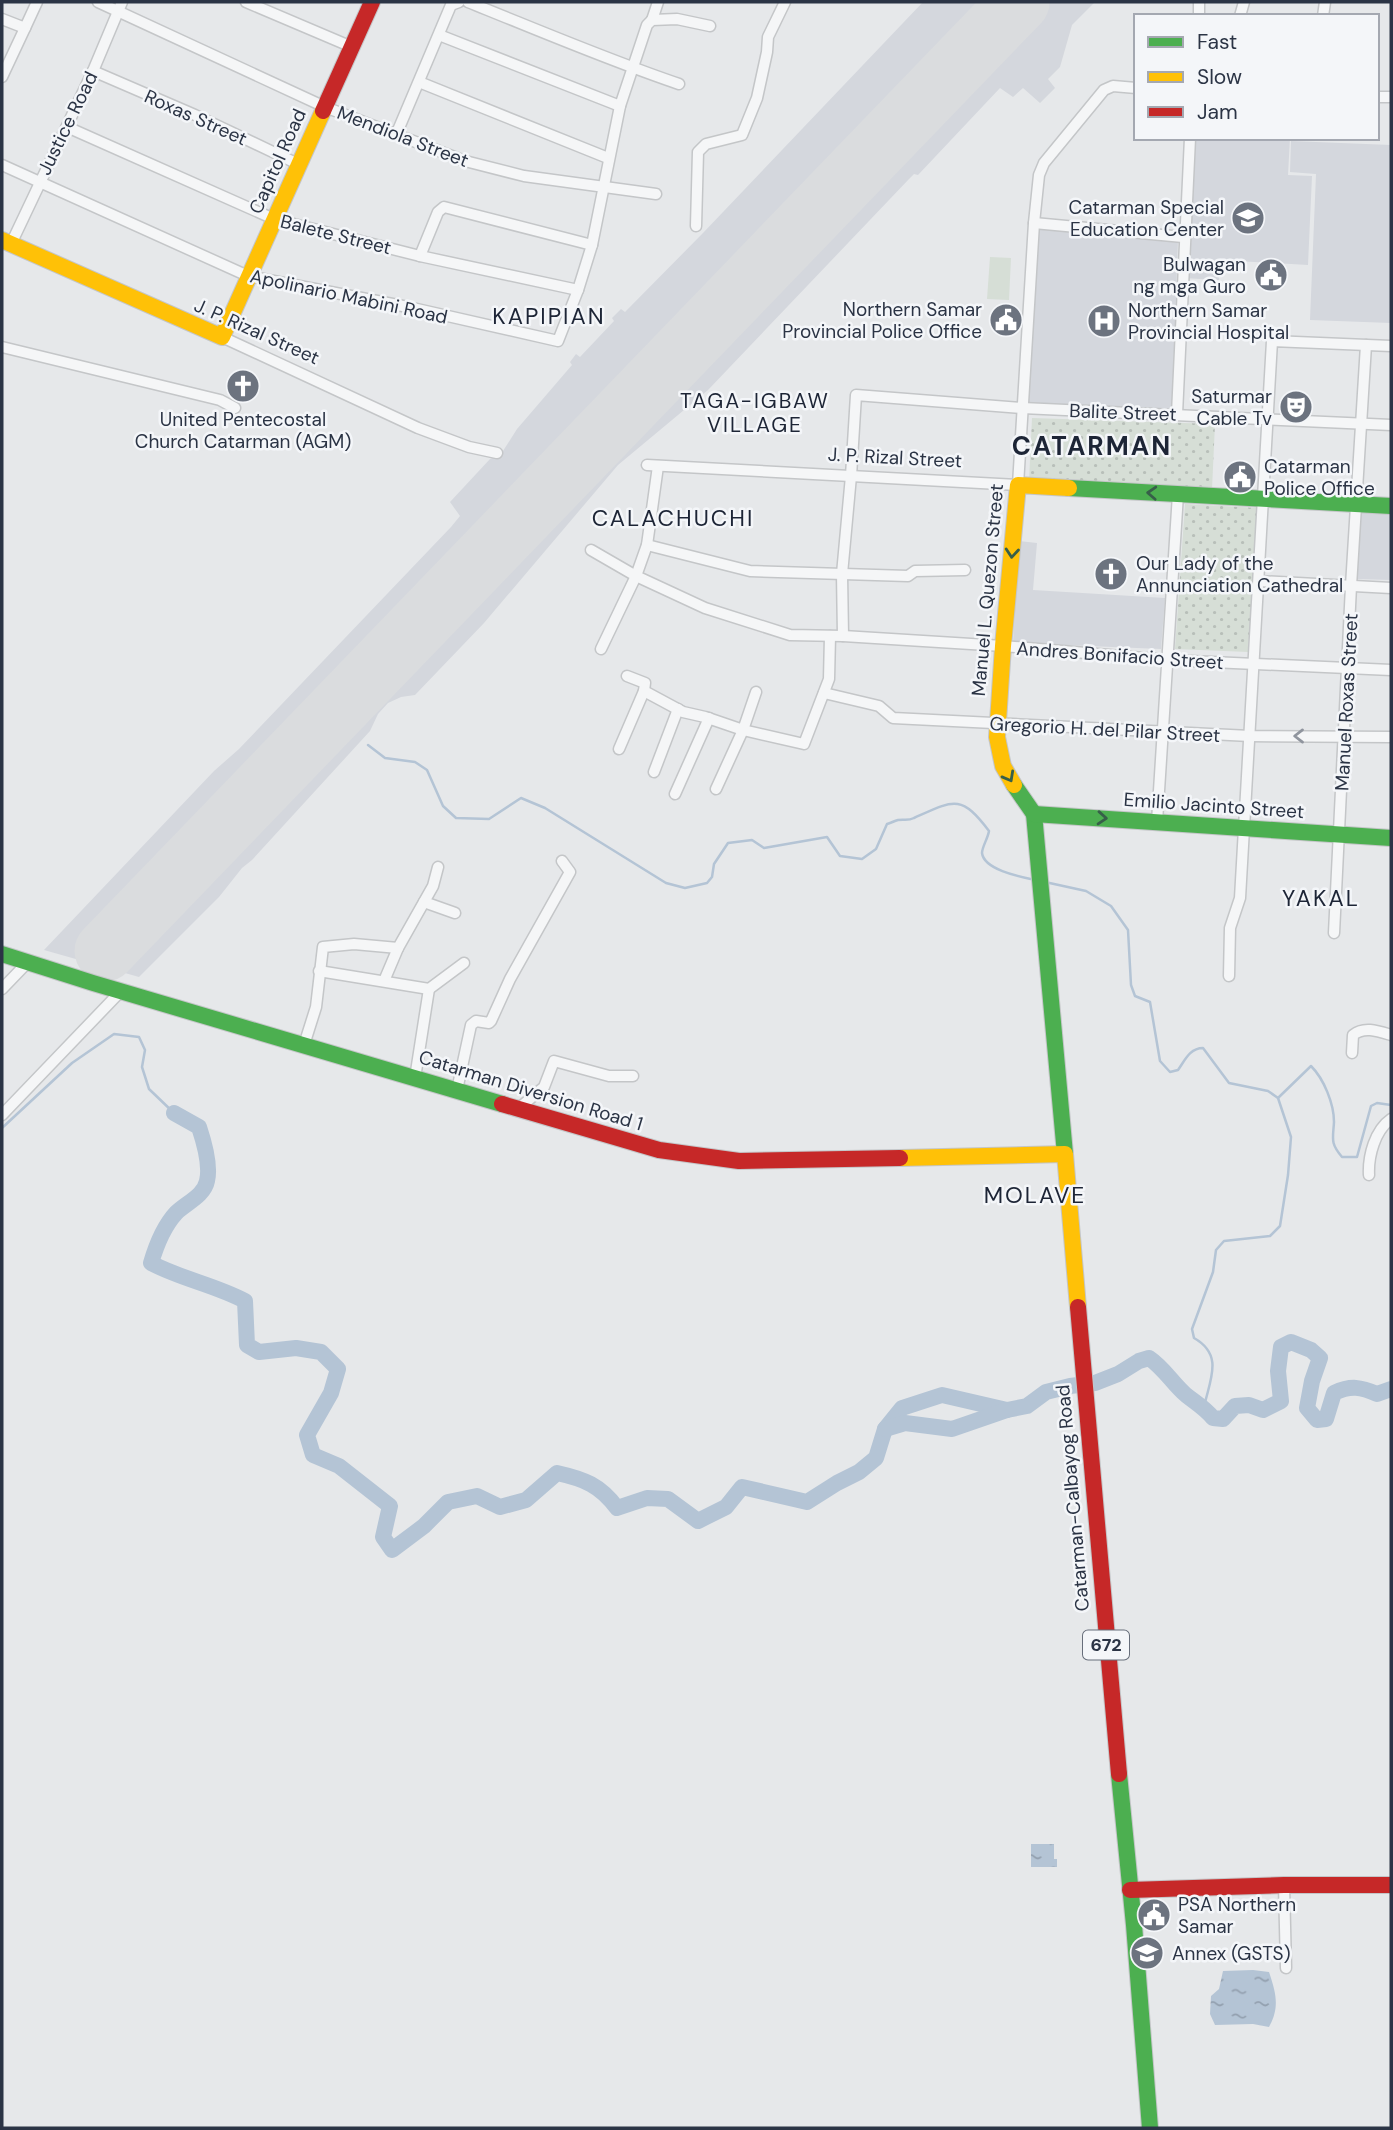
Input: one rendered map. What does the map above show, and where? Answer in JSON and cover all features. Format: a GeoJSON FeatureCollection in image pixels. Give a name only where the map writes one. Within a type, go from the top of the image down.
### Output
{"type":"FeatureCollection","features":[{"type":"Feature","properties":{"kind":"main road","name":"Capitol Road"},"geometry":{"type":"LineString","coordinates":[[222,337],[372,2]]}},
{"type":"Feature","properties":{"kind":"main road","name":"J. P. Rizal Street"},"geometry":{"type":"LineString","coordinates":[[6,242],[222,337]]}},
{"type":"Feature","properties":{"kind":"main road","name":"J. P. Rizal Street"},"geometry":{"type":"LineString","coordinates":[[1018,485],[1391,506]]}},
{"type":"Feature","properties":{"kind":"main road","name":"Manuel L. Quezon Street"},"geometry":{"type":"LineString","coordinates":[[1018,485],[997,723],[998,751],[1017,791],[1034,814]]}},
{"type":"Feature","properties":{"kind":"main road","name":"Emilio Jacinto Street"},"geometry":{"type":"LineString","coordinates":[[1034,814],[1391,838]]}},
{"type":"Feature","properties":{"kind":"main road","name":"Catarman-Calbayog Road"},"geometry":{"type":"LineString","coordinates":[[1034,814],[1150,2128]]}},
{"type":"Feature","properties":{"kind":"main road","name":"Catarman Diversion Road 1"},"geometry":{"type":"LineString","coordinates":[[2,954],[659,1150],[739,1161],[1065,1154]]}},
{"type":"Feature","properties":{"kind":"main road"},"geometry":{"type":"LineString","coordinates":[[1130,1890],[1391,1885]]}},
{"type":"Feature","properties":{"kind":"street"},"geometry":{"type":"LineString","coordinates":[[2,77],[37,2]]}},
{"type":"Feature","properties":{"kind":"street","name":"Mendiola Street"},"geometry":{"type":"LineString","coordinates":[[98,2],[120,6],[325,107],[465,161],[524,176],[656,194]]}},
{"type":"Feature","properties":{"kind":"street"},"geometry":{"type":"LineString","coordinates":[[246,2],[352,47]]}},
{"type":"Feature","properties":{"kind":"street"},"geometry":{"type":"LineString","coordinates":[[397,135],[451,5],[459,2]]}},
{"type":"Feature","properties":{"kind":"street"},"geometry":{"type":"LineString","coordinates":[[468,2],[631,68],[679,84]]}},
{"type":"Feature","properties":{"kind":"street","name":"Apolinario Mabini Road"},"geometry":{"type":"LineString","coordinates":[[2,165],[248,276],[408,307],[558,341],[592,245],[608,158],[631,68],[658,2]]}},
{"type":"Feature","properties":{"kind":"street"},"geometry":{"type":"LineString","coordinates":[[696,226],[698,152],[706,144],[742,135],[757,98],[768,37],[785,2]]}},
{"type":"Feature","properties":{"kind":"street","name":"Justice Road"},"geometry":{"type":"LineString","coordinates":[[6,242],[67,127],[120,6]]}},
{"type":"Feature","properties":{"kind":"street"},"geometry":{"type":"LineString","coordinates":[[2,19],[25,28]]}},
{"type":"Feature","properties":{"kind":"street"},"geometry":{"type":"LineString","coordinates":[[652,20],[677,19],[710,26]]}},
{"type":"Feature","properties":{"kind":"street"},"geometry":{"type":"LineString","coordinates":[[439,35],[620,106]]}},
{"type":"Feature","properties":{"kind":"street","name":"Roxas Street"},"geometry":{"type":"LineString","coordinates":[[93,71],[298,164]]}},
{"type":"Feature","properties":{"kind":"street"},"geometry":{"type":"LineString","coordinates":[[419,82],[608,158]]}},
{"type":"Feature","properties":{"kind":"street","name":"Manuel L. Quezon Street"},"geometry":{"type":"LineString","coordinates":[[1018,485],[1034,223],[1040,176],[1045,163],[1104,90],[1114,86],[1134,88]]}},
{"type":"Feature","properties":{"kind":"street","name":"Balete Street"},"geometry":{"type":"LineString","coordinates":[[67,127],[274,219],[420,256],[578,290]]}},
{"type":"Feature","properties":{"kind":"street"},"geometry":{"type":"LineString","coordinates":[[1177,414],[1190,140]]}},
{"type":"Feature","properties":{"kind":"street"},"geometry":{"type":"LineString","coordinates":[[420,256],[438,212],[444,208],[592,245]]}},
{"type":"Feature","properties":{"kind":"street"},"geometry":{"type":"LineString","coordinates":[[1034,223],[1184,237]]}},
{"type":"Feature","properties":{"kind":"street","name":"J. P. Rizal Street"},"geometry":{"type":"LineString","coordinates":[[222,337],[418,428],[469,447],[497,453]]}},
{"type":"Feature","properties":{"kind":"street"},"geometry":{"type":"LineString","coordinates":[[1229,976],[1230,928],[1240,898],[1272,341],[1391,346]]}},
{"type":"Feature","properties":{"kind":"street","name":"Manuel Roxas Street"},"geometry":{"type":"LineString","coordinates":[[1334,933],[1366,345]]}},
{"type":"Feature","properties":{"kind":"street"},"geometry":{"type":"LineString","coordinates":[[2,347],[220,400],[235,408]]}},
{"type":"Feature","properties":{"kind":"street","name":"Balite Street"},"geometry":{"type":"LineString","coordinates":[[851,476],[856,395],[1021,408],[1391,425]]}},
{"type":"Feature","properties":{"kind":"street","name":"J. P. Rizal Street"},"geometry":{"type":"LineString","coordinates":[[647,545],[654,500],[653,466],[1018,485]]}},
{"type":"Feature","properties":{"kind":"street"},"geometry":{"type":"LineString","coordinates":[[843,636],[842,575],[851,476]]}},
{"type":"Feature","properties":{"kind":"street"},"geometry":{"type":"LineString","coordinates":[[1157,822],[1178,494]]}},
{"type":"Feature","properties":{"kind":"street"},"geometry":{"type":"LineString","coordinates":[[601,649],[636,576],[647,545],[750,571],[908,576],[915,570],[965,570]]}},
{"type":"Feature","properties":{"kind":"street","name":"Andres Bonifacio Street"},"geometry":{"type":"LineString","coordinates":[[591,550],[636,576],[705,608],[790,635],[1003,646],[1168,660],[1391,670]]}},
{"type":"Feature","properties":{"kind":"street"},"geometry":{"type":"LineString","coordinates":[[1259,581],[1391,588]]}},
{"type":"Feature","properties":{"kind":"street"},"geometry":{"type":"LineString","coordinates":[[644,691],[678,709],[743,730],[804,744],[829,679],[830,636]]}},
{"type":"Feature","properties":{"kind":"street"},"geometry":{"type":"LineString","coordinates":[[619,748],[645,683],[627,676]]}},
{"type":"Feature","properties":{"kind":"street"},"geometry":{"type":"LineString","coordinates":[[716,789],[757,692]]}},
{"type":"Feature","properties":{"kind":"street","name":"Gregorio H. del Pilar Street"},"geometry":{"type":"LineString","coordinates":[[824,693],[879,706],[893,718],[1250,736],[1391,737]]}},
{"type":"Feature","properties":{"kind":"street"},"geometry":{"type":"LineString","coordinates":[[654,772],[678,709]]}},
{"type":"Feature","properties":{"kind":"street"},"geometry":{"type":"LineString","coordinates":[[676,794],[709,718]]}},
{"type":"Feature","properties":{"kind":"street"},"geometry":{"type":"LineString","coordinates":[[457,1090],[471,1025],[476,1021],[491,1021],[510,979],[570,872],[562,861]]}},
{"type":"Feature","properties":{"kind":"street"},"geometry":{"type":"LineString","coordinates":[[384,981],[398,948],[433,886],[438,867]]}},
{"type":"Feature","properties":{"kind":"street"},"geometry":{"type":"LineString","coordinates":[[424,902],[455,913]]}},
{"type":"Feature","properties":{"kind":"street"},"geometry":{"type":"LineString","coordinates":[[304,1045],[316,1007],[323,947],[354,944],[398,948]]}},
{"type":"Feature","properties":{"kind":"street"},"geometry":{"type":"LineString","coordinates":[[2,989],[28,962]]}},
{"type":"Feature","properties":{"kind":"street"},"geometry":{"type":"LineString","coordinates":[[415,1078],[429,989],[464,963]]}},
{"type":"Feature","properties":{"kind":"street"},"geometry":{"type":"LineString","coordinates":[[320,971],[429,989]]}},
{"type":"Feature","properties":{"kind":"street"},"geometry":{"type":"LineString","coordinates":[[2,1115],[121,991]]}},
{"type":"Feature","properties":{"kind":"street"},"geometry":{"type":"LineString","coordinates":[[1352,1053],[1353,1035],[1360,1030],[1391,1035]]}},
{"type":"Feature","properties":{"kind":"street"},"geometry":{"type":"LineString","coordinates":[[518,1109],[544,1087],[554,1061],[609,1076],[633,1076]]}},
{"type":"Feature","properties":{"kind":"street"},"geometry":{"type":"LineString","coordinates":[[1369,1175],[1375,1141],[1383,1124],[1391,1119]]}},
{"type":"Feature","properties":{"kind":"street"},"geometry":{"type":"LineString","coordinates":[[1284,1885],[1286,1968]]}},
{"type":"Feature","properties":{"kind":"shaded area"},"geometry":{"type":"Polygon","coordinates":[[[923,2],[1095,2],[1072,25],[1060,67],[1048,79],[1055,88],[1040,103],[1023,88],[1013,97],[1000,88],[918,175],[914,174],[909,179],[708,390],[618,465],[484,623],[415,695],[388,703],[378,714],[370,731],[242,868],[219,897],[139,977],[44,950],[451,527],[460,516],[450,502],[490,459],[503,451],[517,429],[572,365],[570,362],[576,354],[580,357],[614,321],[612,318],[621,309],[625,312],[703,233],[923,2]]]}},
{"type":"Feature","properties":{"kind":"shaded area","name":"Catarman Special Education Center"},"geometry":{"type":"Polygon","coordinates":[[[1190,140],[1290,140],[1288,175],[1312,176],[1308,265],[1220,260],[1219,280],[1183,278],[1190,140]]]}},
{"type":"Feature","properties":{"kind":"shaded area"},"geometry":{"type":"Polygon","coordinates":[[[1291,141],[1391,145],[1391,323],[1310,320],[1316,174],[1290,172],[1291,141]]]}},
{"type":"Feature","properties":{"kind":"shaded area","name":"Northern Samar Provincial Hospital"},"geometry":{"type":"Polygon","coordinates":[[[1037,228],[1178,239],[1172,409],[1028,403],[1037,228]]]}},
{"type":"Feature","properties":{"kind":"shaded area"},"geometry":{"type":"Polygon","coordinates":[[[990,257],[1011,258],[1009,300],[987,299],[990,257]]]}},
{"type":"Feature","properties":{"kind":"shaded area"},"geometry":{"type":"Polygon","coordinates":[[[1032,418],[1215,424],[1212,489],[1029,481],[1032,418]]]}},
{"type":"Feature","properties":{"kind":"shaded area"},"geometry":{"type":"Polygon","coordinates":[[[1185,504],[1258,508],[1248,652],[1175,649],[1185,504]]]}},
{"type":"Feature","properties":{"kind":"shaded area"},"geometry":{"type":"Polygon","coordinates":[[[1359,512],[1391,513],[1391,580],[1356,579],[1359,512]]]}},
{"type":"Feature","properties":{"kind":"shaded area"},"geometry":{"type":"Polygon","coordinates":[[[1019,541],[1037,543],[1033,590],[1165,598],[1161,649],[1013,643],[1019,541]]]}},
{"type":"Feature","properties":{"kind":"water"},"geometry":{"type":"Polygon","coordinates":[[[1031,1844],[1054,1844],[1057,1867],[1031,1867],[1031,1844]]]}},
{"type":"Feature","properties":{"kind":"water"},"geometry":{"type":"Polygon","coordinates":[[[1223,1971],[1269,1972],[1274,1987],[1276,2006],[1269,2027],[1253,2024],[1215,2025],[1210,2014],[1211,1996],[1219,1989],[1223,1971]]]}},
{"type":"Feature","properties":{"kind":"waterway"},"geometry":{"type":"LineString","coordinates":[[368,745],[385,758],[415,762],[427,770],[443,806],[456,818],[489,819],[521,798],[545,808],[666,883],[685,888],[707,883],[712,877],[714,864],[728,843],[752,840],[764,848],[827,837],[840,856],[862,859],[876,849],[887,824],[912,819],[948,804],[964,806],[989,831],[982,853],[989,864],[1004,872],[1035,880]]}},
{"type":"Feature","properties":{"kind":"waterway"},"geometry":{"type":"LineString","coordinates":[[1045,882],[1086,891],[1111,906],[1128,930],[1131,985],[1135,996],[1150,1002],[1160,1061],[1170,1072],[1178,1070],[1191,1052],[1203,1048],[1229,1083],[1268,1091],[1278,1098],[1291,1137],[1280,1226],[1270,1236],[1224,1241],[1216,1250],[1213,1272],[1192,1329],[1194,1338],[1209,1352],[1212,1360],[1204,1407]]}},
{"type":"Feature","properties":{"kind":"waterway"},"geometry":{"type":"LineString","coordinates":[[2,1128],[72,1063],[114,1034],[139,1037],[145,1050],[142,1067],[149,1089],[174,1113]]}},
{"type":"Feature","properties":{"kind":"waterway"},"geometry":{"type":"LineString","coordinates":[[1278,1098],[1311,1066],[1330,1100],[1334,1115],[1333,1141],[1342,1157],[1357,1157],[1371,1106],[1377,1103],[1391,1105]]}},
{"type":"Feature","properties":{"kind":"waterway"},"geometry":{"type":"LineString","coordinates":[[174,1113],[199,1127],[208,1175],[202,1191],[176,1213],[168,1224],[151,1263],[245,1301],[247,1345],[259,1352],[296,1348],[321,1352],[338,1369],[331,1393],[307,1435],[313,1455],[339,1466],[390,1506],[383,1537],[392,1550],[424,1526],[448,1502],[477,1496],[500,1507],[526,1500],[557,1473],[591,1484],[617,1508],[647,1498],[668,1499],[698,1521],[726,1507],[742,1487],[807,1502],[859,1472],[876,1458],[885,1429],[902,1408],[942,1395],[1007,1410]]}},
{"type":"Feature","properties":{"kind":"waterway"},"geometry":{"type":"LineString","coordinates":[[885,1429],[905,1423],[952,1429],[1027,1406],[1046,1392],[1095,1383],[1149,1358],[1181,1391],[1213,1418],[1223,1419],[1235,1406],[1249,1405],[1263,1410],[1281,1401],[1278,1371],[1281,1347],[1291,1342],[1311,1350],[1320,1358],[1307,1408],[1317,1420],[1326,1419],[1334,1393],[1356,1388],[1377,1394],[1391,1389]]}},
{"type":"Feature","properties":{"kind":"runway"},"geometry":{"type":"LineString","coordinates":[[105,951],[1019,2]]}},
{"type":"Feature","properties":{"kind":"traffic: fast"},"geometry":{"type":"LineString","coordinates":[[1069,488],[1391,506]]}},
{"type":"Feature","properties":{"kind":"traffic: fast"},"geometry":{"type":"LineString","coordinates":[[1014,785],[1034,814],[1065,1154]]}},
{"type":"Feature","properties":{"kind":"traffic: fast"},"geometry":{"type":"LineString","coordinates":[[1034,814],[1391,838]]}},
{"type":"Feature","properties":{"kind":"traffic: fast"},"geometry":{"type":"LineString","coordinates":[[2,954],[502,1104]]}},
{"type":"Feature","properties":{"kind":"traffic: fast"},"geometry":{"type":"LineString","coordinates":[[1119,1774],[1150,2128]]}},
{"type":"Feature","properties":{"kind":"traffic: slow"},"geometry":{"type":"LineString","coordinates":[[2,240],[222,337],[323,111]]}},
{"type":"Feature","properties":{"kind":"traffic: slow"},"geometry":{"type":"LineString","coordinates":[[1014,785],[1003,766],[997,737],[1018,485],[1069,488]]}},
{"type":"Feature","properties":{"kind":"traffic: slow"},"geometry":{"type":"LineString","coordinates":[[900,1158],[1065,1154],[1078,1307]]}},
{"type":"Feature","properties":{"kind":"traffic: jam"},"geometry":{"type":"LineString","coordinates":[[323,111],[372,2]]}},
{"type":"Feature","properties":{"kind":"traffic: jam"},"geometry":{"type":"LineString","coordinates":[[502,1104],[659,1150],[739,1161],[900,1158]]}},
{"type":"Feature","properties":{"kind":"traffic: jam"},"geometry":{"type":"LineString","coordinates":[[1078,1307],[1119,1774]]}},
{"type":"Feature","properties":{"kind":"traffic: jam"},"geometry":{"type":"LineString","coordinates":[[1130,1890],[1391,1885]]}},
{"type":"Feature","properties":{"kind":"place","name":"Catarman Special Education Center"},"geometry":{"type":"Point","coordinates":[1248,218]}},
{"type":"Feature","properties":{"kind":"place","name":"Bulwagan ng mga Guro"},"geometry":{"type":"Point","coordinates":[1271,275]}},
{"type":"Feature","properties":{"kind":"place","name":"Northern Samar Provincial Police Office"},"geometry":{"type":"Point","coordinates":[1006,320]}},
{"type":"Feature","properties":{"kind":"place","name":"Northern Samar Provincial Hospital"},"geometry":{"type":"Point","coordinates":[1104,321]}},
{"type":"Feature","properties":{"kind":"place","name":"United Pentecostal Church Catarman (AGM)"},"geometry":{"type":"Point","coordinates":[243,386]}},
{"type":"Feature","properties":{"kind":"place","name":"Saturmar Cable Tv"},"geometry":{"type":"Point","coordinates":[1296,407]}},
{"type":"Feature","properties":{"kind":"place","name":"Catarman Police Office"},"geometry":{"type":"Point","coordinates":[1240,477]}},
{"type":"Feature","properties":{"kind":"place","name":"Our Lady of the Annunciation Cathedral"},"geometry":{"type":"Point","coordinates":[1111,574]}},
{"type":"Feature","properties":{"kind":"place","name":"PSA Northern Samar"},"geometry":{"type":"Point","coordinates":[1154,1915]}},
{"type":"Feature","properties":{"kind":"place","name":"Annex (GSTS)"},"geometry":{"type":"Point","coordinates":[1147,1953]}},
{"type":"Feature","properties":{"kind":"district","name":"KAPIPIAN"},"geometry":{"type":"Point","coordinates":[549,316]}},
{"type":"Feature","properties":{"kind":"district","name":"TAGA-IGBAW VILLAGE"},"geometry":{"type":"Point","coordinates":[755,413]}},
{"type":"Feature","properties":{"kind":"district","name":"CATARMAN"},"geometry":{"type":"Point","coordinates":[1092,446]}},
{"type":"Feature","properties":{"kind":"district","name":"CALACHUCHI"},"geometry":{"type":"Point","coordinates":[673,518]}},
{"type":"Feature","properties":{"kind":"district","name":"YAKAL"},"geometry":{"type":"Point","coordinates":[1321,898]}},
{"type":"Feature","properties":{"kind":"district","name":"MOLAVE"},"geometry":{"type":"Point","coordinates":[1035,1195]}}]}
